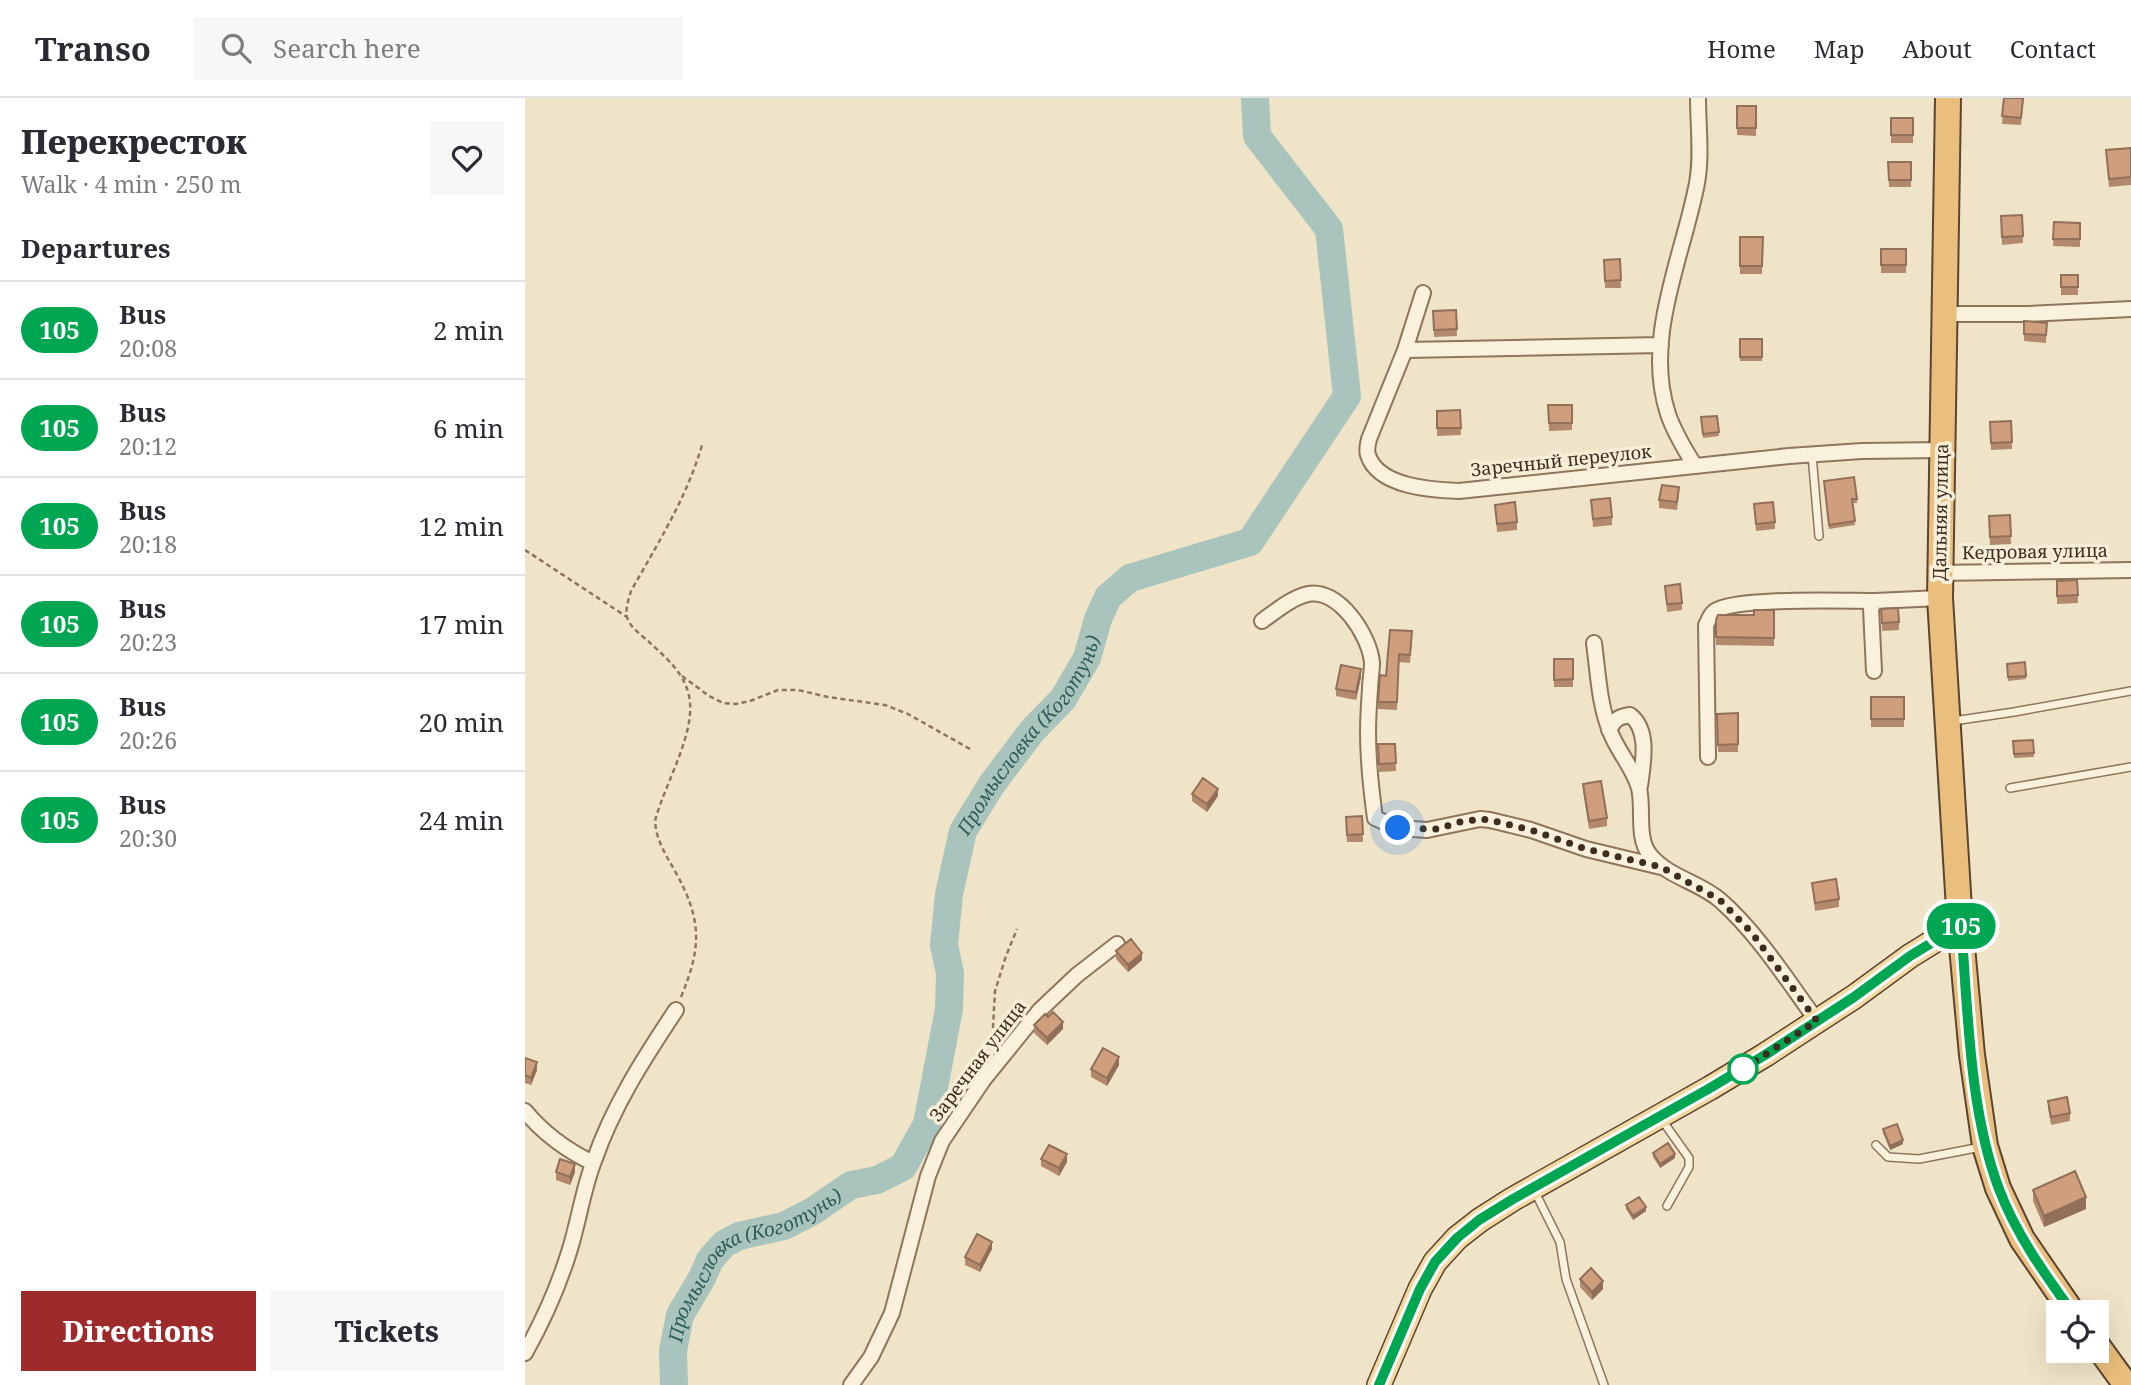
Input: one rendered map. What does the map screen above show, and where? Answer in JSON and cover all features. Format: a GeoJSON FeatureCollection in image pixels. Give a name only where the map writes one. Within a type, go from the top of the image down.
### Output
{"type":"FeatureCollection","features":[{"type":"Feature","properties":{"kind":"highway","name":"Дальняя улица"},"geometry":{"type":"LineString","coordinates":[[1948,98],[1940,598],[1973,1067],[1985,1146],[1998,1188],[2022,1239],[2064,1300]]}},
{"type":"Feature","properties":{"kind":"highway"},"geometry":{"type":"LineString","coordinates":[[2109,1362],[2126,1385]]}},
{"type":"Feature","properties":{"kind":"main road"},"geometry":{"type":"LineString","coordinates":[[1380,1385],[1420,1289],[1435,1262],[1457,1238],[1479,1220],[1754,1062],[1910,956],[1961,925]]}},
{"type":"Feature","properties":{"kind":"street"},"geometry":{"type":"LineString","coordinates":[[1695,466],[1668,416],[1661,381],[1661,345],[1667,295],[1699,169],[1698,98]]}},
{"type":"Feature","properties":{"kind":"street","name":"Заречный переулок"},"geometry":{"type":"LineString","coordinates":[[1423,293],[1405,350],[1369,439],[1367,453],[1374,465],[1394,482],[1438,491],[1459,491],[1812,454],[1942,450]]}},
{"type":"Feature","properties":{"kind":"street"},"geometry":{"type":"LineString","coordinates":[[1944,314],[2029,314],[2131,309]]}},
{"type":"Feature","properties":{"kind":"street"},"geometry":{"type":"LineString","coordinates":[[1405,350],[1661,345]]}},
{"type":"Feature","properties":{"kind":"street","name":"Кедровая улица"},"geometry":{"type":"LineString","coordinates":[[1940,573],[2131,570]]}},
{"type":"Feature","properties":{"kind":"street"},"geometry":{"type":"LineString","coordinates":[[1262,621],[1293,600],[1311,594],[1326,596],[1337,603],[1359,625],[1372,664],[1368,732],[1375,818],[1398,828],[1427,830],[1480,819],[1490,820],[1531,830],[1586,849],[1661,867],[1720,900],[1752,933],[1817,1021]]}},
{"type":"Feature","properties":{"kind":"street"},"geometry":{"type":"LineString","coordinates":[[1708,757],[1706,625],[1711,614],[1733,605],[1784,601],[1940,598]]}},
{"type":"Feature","properties":{"kind":"street"},"geometry":{"type":"LineString","coordinates":[[1874,601],[1871,608],[1874,671]]}},
{"type":"Feature","properties":{"kind":"street"},"geometry":{"type":"LineString","coordinates":[[1594,643],[1609,730],[1639,790]]}},
{"type":"Feature","properties":{"kind":"street"},"geometry":{"type":"LineString","coordinates":[[1609,730],[1614,719],[1630,715],[1638,721],[1642,731],[1643,761],[1639,790],[1644,842],[1648,852],[1661,867]]}},
{"type":"Feature","properties":{"kind":"street","name":"Заречная улица"},"geometry":{"type":"LineString","coordinates":[[851,1385],[871,1357],[892,1312],[927,1176],[942,1141],[984,1079],[1056,993],[1117,944]]}},
{"type":"Feature","properties":{"kind":"street"},"geometry":{"type":"LineString","coordinates":[[525,1353],[548,1308],[569,1251],[593,1163],[607,1125],[630,1081],[676,1010]]}},
{"type":"Feature","properties":{"kind":"street"},"geometry":{"type":"LineString","coordinates":[[525,1111],[537,1127],[555,1141],[593,1163]]}},
{"type":"Feature","properties":{"kind":"lane"},"geometry":{"type":"LineString","coordinates":[[1812,454],[1819,536]]}},
{"type":"Feature","properties":{"kind":"lane"},"geometry":{"type":"LineString","coordinates":[[1949,721],[2131,691]]}},
{"type":"Feature","properties":{"kind":"lane"},"geometry":{"type":"LineString","coordinates":[[2010,788],[2131,767]]}},
{"type":"Feature","properties":{"kind":"lane"},"geometry":{"type":"LineString","coordinates":[[1660,1117],[1689,1158],[1689,1167],[1667,1206]]}},
{"type":"Feature","properties":{"kind":"lane"},"geometry":{"type":"LineString","coordinates":[[1876,1145],[1888,1157],[1919,1159],[1985,1146]]}},
{"type":"Feature","properties":{"kind":"lane"},"geometry":{"type":"LineString","coordinates":[[1533,1188],[1560,1242],[1566,1279],[1604,1385]]}},
{"type":"Feature","properties":{"kind":"path"},"geometry":{"type":"LineString","coordinates":[[627,617],[631,591],[679,505],[702,445]]}},
{"type":"Feature","properties":{"kind":"path"},"geometry":{"type":"LineString","coordinates":[[525,550],[627,617],[634,629],[682,676],[723,703],[750,701],[778,690],[798,690],[885,705],[908,714],[970,749]]}},
{"type":"Feature","properties":{"kind":"path"},"geometry":{"type":"LineString","coordinates":[[676,1010],[693,969],[697,927],[692,907],[662,848],[655,821],[687,729],[691,707],[682,676]]}},
{"type":"Feature","properties":{"kind":"path"},"geometry":{"type":"LineString","coordinates":[[984,1079],[993,1038],[995,991],[1017,929]]}},
{"type":"Feature","properties":{"kind":"building"},"geometry":{"type":"Polygon","coordinates":[[[2004,98],[2023,98],[2021,118],[2002,116],[2004,98]]]}},
{"type":"Feature","properties":{"kind":"building"},"geometry":{"type":"Polygon","coordinates":[[[1737,106],[1756,106],[1756,128],[1737,128],[1737,106]]]}},
{"type":"Feature","properties":{"kind":"building"},"geometry":{"type":"Polygon","coordinates":[[[1891,118],[1913,118],[1913,135],[1891,135],[1891,118]]]}},
{"type":"Feature","properties":{"kind":"building"},"geometry":{"type":"Polygon","coordinates":[[[2131,148],[2131,177],[2109,179],[2106,150],[2131,148]]]}},
{"type":"Feature","properties":{"kind":"building"},"geometry":{"type":"Polygon","coordinates":[[[1888,162],[1911,162],[1911,180],[1889,180],[1888,162]]]}},
{"type":"Feature","properties":{"kind":"building"},"geometry":{"type":"Polygon","coordinates":[[[2022,215],[2023,236],[2002,237],[2001,216],[2022,215]]]}},
{"type":"Feature","properties":{"kind":"building"},"geometry":{"type":"Polygon","coordinates":[[[2054,222],[2080,223],[2080,239],[2053,239],[2054,222]]]}},
{"type":"Feature","properties":{"kind":"building"},"geometry":{"type":"Polygon","coordinates":[[[1740,237],[1763,237],[1762,266],[1740,266],[1740,237]]]}},
{"type":"Feature","properties":{"kind":"building"},"geometry":{"type":"Polygon","coordinates":[[[1881,249],[1906,249],[1906,265],[1881,265],[1881,249]]]}},
{"type":"Feature","properties":{"kind":"building"},"geometry":{"type":"Polygon","coordinates":[[[1620,259],[1621,280],[1605,281],[1604,260],[1620,259]]]}},
{"type":"Feature","properties":{"kind":"building"},"geometry":{"type":"Polygon","coordinates":[[[2061,275],[2078,275],[2078,287],[2061,287],[2061,275]]]}},
{"type":"Feature","properties":{"kind":"building"},"geometry":{"type":"Polygon","coordinates":[[[1456,310],[1457,329],[1434,330],[1433,311],[1456,310]]]}},
{"type":"Feature","properties":{"kind":"building"},"geometry":{"type":"Polygon","coordinates":[[[2024,321],[2047,323],[2046,335],[2024,334],[2024,321]]]}},
{"type":"Feature","properties":{"kind":"building"},"geometry":{"type":"Polygon","coordinates":[[[1740,339],[1762,339],[1762,357],[1740,357],[1740,339]]]}},
{"type":"Feature","properties":{"kind":"building"},"geometry":{"type":"Polygon","coordinates":[[[1548,405],[1572,405],[1572,423],[1549,423],[1548,405]]]}},
{"type":"Feature","properties":{"kind":"building"},"geometry":{"type":"Polygon","coordinates":[[[1460,410],[1461,428],[1437,428],[1437,411],[1460,410]]]}},
{"type":"Feature","properties":{"kind":"building"},"geometry":{"type":"Polygon","coordinates":[[[1717,416],[1719,432],[1703,434],[1701,417],[1717,416]]]}},
{"type":"Feature","properties":{"kind":"building"},"geometry":{"type":"Polygon","coordinates":[[[2011,421],[2012,442],[1991,443],[1990,422],[2011,421]]]}},
{"type":"Feature","properties":{"kind":"building"},"geometry":{"type":"Polygon","coordinates":[[[1854,477],[1857,499],[1852,499],[1855,521],[1829,525],[1824,481],[1854,477]]]}},
{"type":"Feature","properties":{"kind":"building"},"geometry":{"type":"Polygon","coordinates":[[[1662,485],[1679,487],[1677,502],[1659,500],[1662,485]]]}},
{"type":"Feature","properties":{"kind":"building"},"geometry":{"type":"Polygon","coordinates":[[[1610,498],[1612,517],[1593,519],[1591,500],[1610,498]]]}},
{"type":"Feature","properties":{"kind":"building"},"geometry":{"type":"Polygon","coordinates":[[[1515,502],[1517,522],[1497,524],[1495,505],[1515,502]]]}},
{"type":"Feature","properties":{"kind":"building"},"geometry":{"type":"Polygon","coordinates":[[[1773,502],[1775,522],[1756,524],[1754,504],[1773,502]]]}},
{"type":"Feature","properties":{"kind":"building"},"geometry":{"type":"Polygon","coordinates":[[[2010,515],[2011,536],[1990,537],[1989,516],[2010,515]]]}},
{"type":"Feature","properties":{"kind":"building"},"geometry":{"type":"Polygon","coordinates":[[[2077,580],[2078,595],[2057,596],[2057,581],[2077,580]]]}},
{"type":"Feature","properties":{"kind":"building"},"geometry":{"type":"Polygon","coordinates":[[[1680,584],[1682,603],[1667,604],[1665,586],[1680,584]]]}},
{"type":"Feature","properties":{"kind":"building"},"geometry":{"type":"Polygon","coordinates":[[[1898,608],[1899,622],[1882,623],[1881,609],[1898,608]]]}},
{"type":"Feature","properties":{"kind":"building"},"geometry":{"type":"Polygon","coordinates":[[[1754,610],[1774,610],[1774,638],[1716,637],[1718,615],[1754,615],[1754,610]]]}},
{"type":"Feature","properties":{"kind":"building"},"geometry":{"type":"Polygon","coordinates":[[[1390,630],[1412,631],[1410,655],[1399,654],[1397,702],[1378,702],[1380,675],[1386,676],[1390,630]]]}},
{"type":"Feature","properties":{"kind":"building"},"geometry":{"type":"Polygon","coordinates":[[[1554,659],[1573,659],[1573,679],[1554,680],[1554,659]]]}},
{"type":"Feature","properties":{"kind":"building"},"geometry":{"type":"Polygon","coordinates":[[[2025,662],[2026,676],[2008,677],[2007,664],[2025,662]]]}},
{"type":"Feature","properties":{"kind":"building"},"geometry":{"type":"Polygon","coordinates":[[[1341,665],[1361,669],[1356,692],[1336,689],[1341,665]]]}},
{"type":"Feature","properties":{"kind":"building"},"geometry":{"type":"Polygon","coordinates":[[[1871,697],[1904,697],[1904,719],[1871,719],[1871,697]]]}},
{"type":"Feature","properties":{"kind":"building"},"geometry":{"type":"Polygon","coordinates":[[[1738,713],[1738,744],[1718,745],[1717,714],[1738,713]]]}},
{"type":"Feature","properties":{"kind":"building"},"geometry":{"type":"Polygon","coordinates":[[[2033,740],[2034,753],[2014,754],[2013,741],[2033,740]]]}},
{"type":"Feature","properties":{"kind":"building"},"geometry":{"type":"Polygon","coordinates":[[[1378,744],[1395,744],[1396,763],[1379,764],[1378,744]]]}},
{"type":"Feature","properties":{"kind":"building"},"geometry":{"type":"Polygon","coordinates":[[[1203,778],[1218,789],[1207,804],[1192,794],[1203,778]]]}},
{"type":"Feature","properties":{"kind":"building"},"geometry":{"type":"Polygon","coordinates":[[[1601,781],[1607,818],[1589,821],[1583,784],[1601,781]]]}},
{"type":"Feature","properties":{"kind":"building"},"geometry":{"type":"Polygon","coordinates":[[[1362,816],[1363,834],[1347,835],[1346,817],[1362,816]]]}},
{"type":"Feature","properties":{"kind":"building"},"geometry":{"type":"Polygon","coordinates":[[[1836,879],[1839,899],[1815,903],[1812,883],[1836,879]]]}},
{"type":"Feature","properties":{"kind":"building"},"geometry":{"type":"Polygon","coordinates":[[[1131,939],[1142,953],[1128,965],[1116,951],[1131,939]]]}},
{"type":"Feature","properties":{"kind":"building"},"geometry":{"type":"Polygon","coordinates":[[[1053,1012],[1063,1022],[1047,1038],[1034,1025],[1045,1014],[1048,1017],[1053,1012]]]}},
{"type":"Feature","properties":{"kind":"building"},"geometry":{"type":"Polygon","coordinates":[[[1103,1048],[1119,1057],[1107,1078],[1091,1069],[1103,1048]]]}},
{"type":"Feature","properties":{"kind":"building"},"geometry":{"type":"Polygon","coordinates":[[[525,1058],[537,1062],[531,1078],[525,1075],[525,1058]]]}},
{"type":"Feature","properties":{"kind":"building"},"geometry":{"type":"Polygon","coordinates":[[[2067,1097],[2070,1113],[2051,1117],[2048,1101],[2067,1097]]]}},
{"type":"Feature","properties":{"kind":"building"},"geometry":{"type":"Polygon","coordinates":[[[1897,1124],[1903,1140],[1890,1146],[1883,1129],[1897,1124]]]}},
{"type":"Feature","properties":{"kind":"building"},"geometry":{"type":"Polygon","coordinates":[[[1668,1143],[1675,1154],[1660,1164],[1653,1153],[1668,1143]]]}},
{"type":"Feature","properties":{"kind":"building"},"geometry":{"type":"Polygon","coordinates":[[[1049,1145],[1067,1154],[1059,1168],[1041,1159],[1049,1145]]]}},
{"type":"Feature","properties":{"kind":"building"},"geometry":{"type":"Polygon","coordinates":[[[560,1159],[575,1164],[570,1177],[556,1172],[560,1159]]]}},
{"type":"Feature","properties":{"kind":"building"},"geometry":{"type":"Polygon","coordinates":[[[2075,1171],[2086,1197],[2044,1216],[2033,1190],[2075,1171]]]}},
{"type":"Feature","properties":{"kind":"building"},"geometry":{"type":"Polygon","coordinates":[[[1639,1197],[1646,1207],[1633,1216],[1626,1205],[1639,1197]]]}},
{"type":"Feature","properties":{"kind":"building"},"geometry":{"type":"Polygon","coordinates":[[[977,1234],[992,1242],[980,1265],[965,1257],[977,1234]]]}},
{"type":"Feature","properties":{"kind":"building"},"geometry":{"type":"Polygon","coordinates":[[[1591,1268],[1603,1281],[1592,1292],[1580,1279],[1591,1268]]]}},
{"type":"Feature","properties":{"kind":"waterway","name":"Промысловка (Коготунь)"},"geometry":{"type":"LineString","coordinates":[[674,1385],[673,1351],[680,1315],[710,1260],[724,1244],[739,1236],[784,1226],[813,1211],[851,1185],[877,1180],[903,1167],[927,1124],[949,1009],[950,973],[944,945],[949,894],[963,831],[992,784],[1032,731],[1063,699],[1087,658],[1098,619],[1108,597],[1130,578],[1250,542],[1347,396],[1329,229],[1257,136],[1255,98]]}},
{"type":"Feature","properties":{"kind":"bus line","name":"105"},"geometry":{"type":"LineString","coordinates":[[1379,1385],[1420,1289],[1435,1262],[1457,1238],[1479,1220],[1765,1055],[1854,997],[1910,956],[1961,925],[1974,1073],[1985,1146],[1998,1188],[2022,1239],[2064,1300]]}},
{"type":"Feature","properties":{"kind":"route"},"geometry":{"type":"LineString","coordinates":[[1398,828],[1438,829],[1480,819],[1506,823],[1586,849],[1661,867],[1709,892],[1752,933],[1817,1021],[1743,1069]]}}]}
